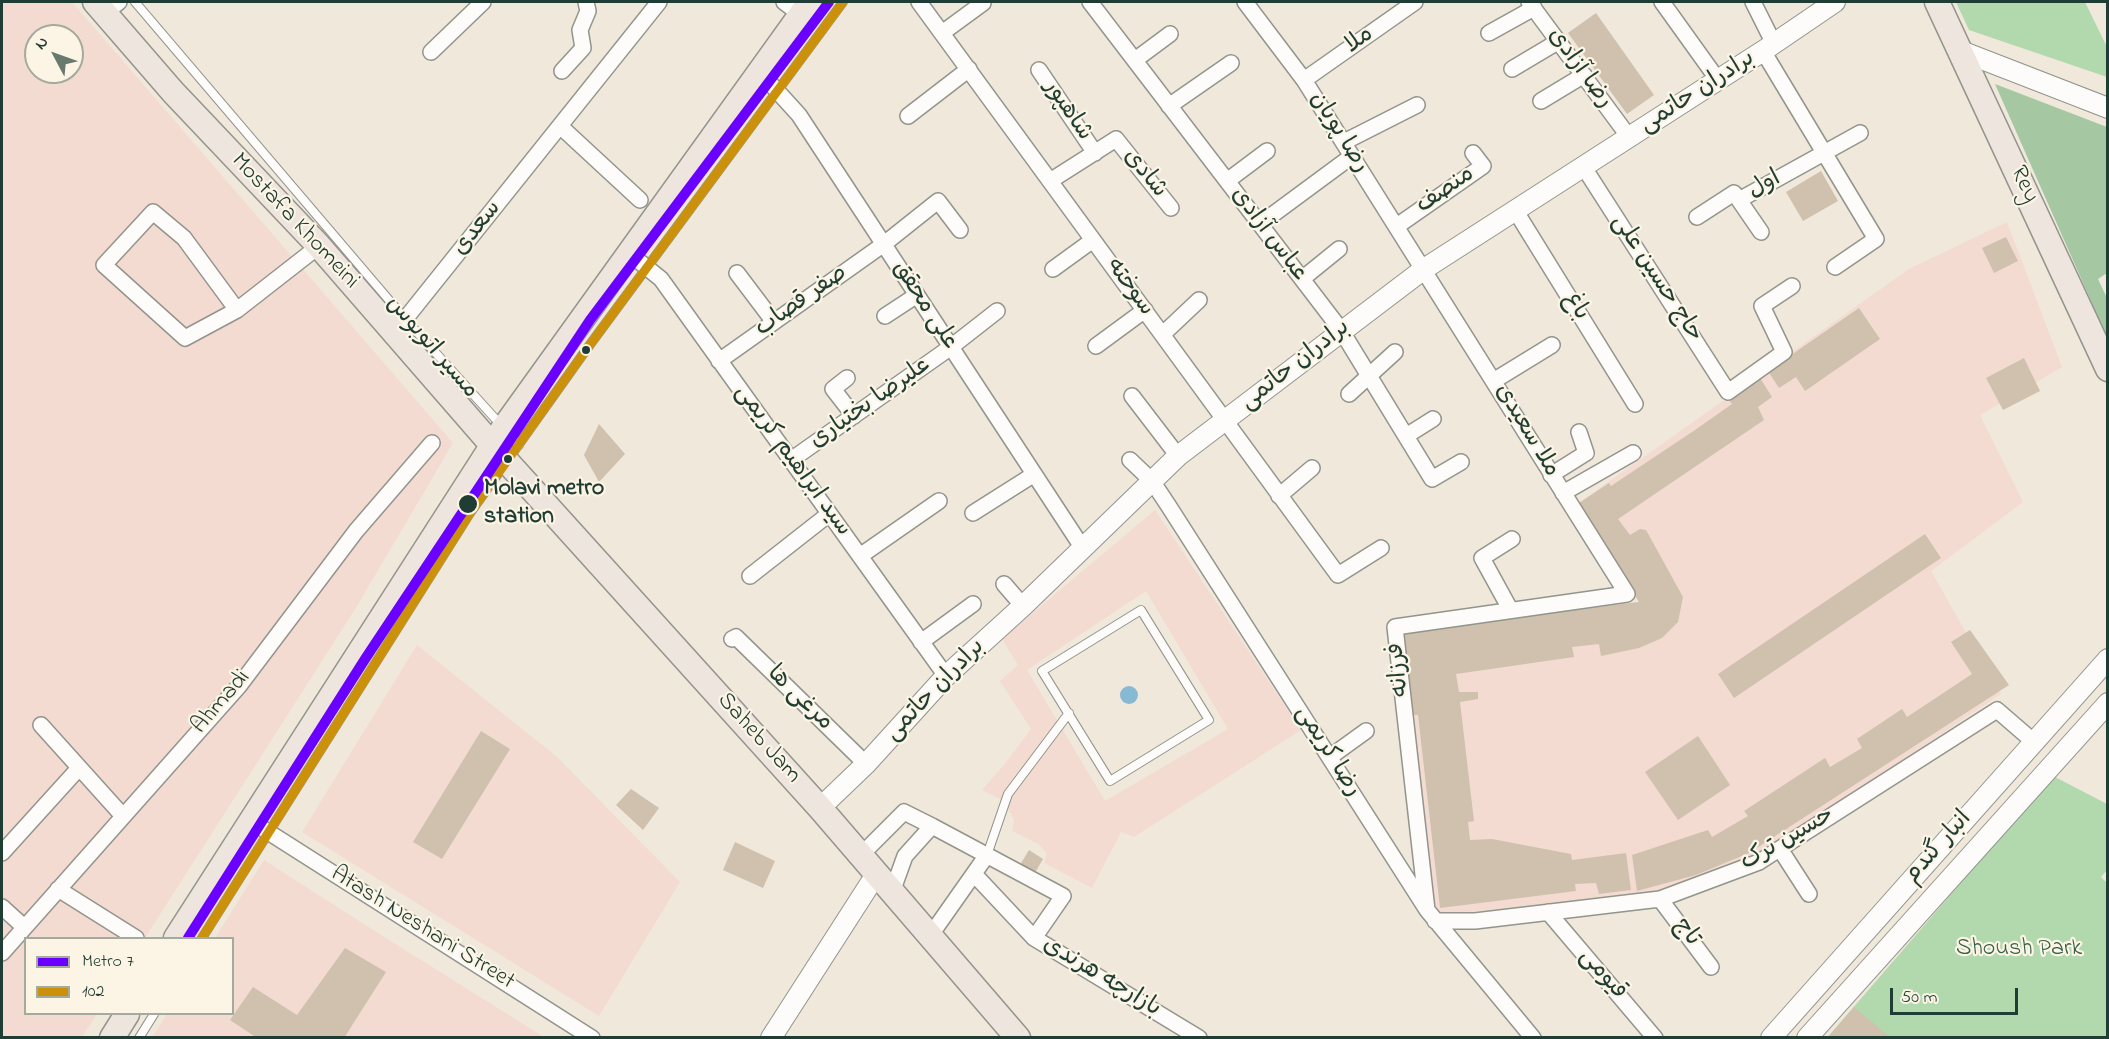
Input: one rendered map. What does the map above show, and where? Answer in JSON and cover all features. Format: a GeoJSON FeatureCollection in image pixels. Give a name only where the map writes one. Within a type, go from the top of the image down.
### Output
{"type":"FeatureCollection","features":[{"type":"Feature","properties":{"kind":"main road","name":"Rey"},"geometry":{"type":"LineString","coordinates":[[1938,2],[2106,362]]}},
{"type":"Feature","properties":{"kind":"main road","name":"Mostafa Khomeini"},"geometry":{"type":"LineString","coordinates":[[106,6],[173,92],[319,246],[400,326],[505,445]]}},
{"type":"Feature","properties":{"kind":"main road"},"geometry":{"type":"LineString","coordinates":[[178,937],[260,827],[505,445],[638,260],[798,6]]}},
{"type":"Feature","properties":{"kind":"main road","name":"Saheb Jam"},"geometry":{"type":"LineString","coordinates":[[505,445],[1017,1038]]}},
{"type":"Feature","properties":{"kind":"main road"},"geometry":{"type":"LineString","coordinates":[[112,1038],[126,1015]]}},
{"type":"Feature","properties":{"kind":"street"},"geometry":{"type":"LineString","coordinates":[[431,52],[483,2]]}},
{"type":"Feature","properties":{"kind":"street"},"geometry":{"type":"LineString","coordinates":[[562,71],[583,48],[580,30],[588,11],[585,2]]}},
{"type":"Feature","properties":{"kind":"street","name":"سوخته"},"geometry":{"type":"LineString","coordinates":[[919,2],[1338,575],[1382,548]]}},
{"type":"Feature","properties":{"kind":"street","name":"عباس آزادی"},"geometry":{"type":"LineString","coordinates":[[1090,2],[1341,330],[1432,479],[1461,462]]}},
{"type":"Feature","properties":{"kind":"street","name":"ملا"},"geometry":{"type":"LineString","coordinates":[[1305,80],[1415,2]]}},
{"type":"Feature","properties":{"kind":"street"},"geometry":{"type":"LineString","coordinates":[[1662,2],[1718,80]]}},
{"type":"Feature","properties":{"kind":"street"},"geometry":{"type":"LineString","coordinates":[[1753,2],[1769,47],[1825,154],[1876,239],[1835,267]]}},
{"type":"Feature","properties":{"kind":"street","name":"برادران حاتمی"},"geometry":{"type":"LineString","coordinates":[[820,808],[866,764],[946,676],[1023,606],[1178,456],[1424,269],[1835,2]]}},
{"type":"Feature","properties":{"kind":"street","name":"سعدی"},"geometry":{"type":"LineString","coordinates":[[400,326],[560,126],[654,3]]}},
{"type":"Feature","properties":{"kind":"street"},"geometry":{"type":"LineString","coordinates":[[942,33],[983,3]]}},
{"type":"Feature","properties":{"kind":"street","name":"رضا پویان"},"geometry":{"type":"LineString","coordinates":[[1249,3],[1305,80],[1424,269]]}},
{"type":"Feature","properties":{"kind":"street"},"geometry":{"type":"LineString","coordinates":[[1489,33],[1532,5]]}},
{"type":"Feature","properties":{"kind":"street","name":"رضا آزادی"},"geometry":{"type":"LineString","coordinates":[[1532,5],[1629,137]]}},
{"type":"Feature","properties":{"kind":"street"},"geometry":{"type":"LineString","coordinates":[[1135,60],[1170,34]]}},
{"type":"Feature","properties":{"kind":"street"},"geometry":{"type":"LineString","coordinates":[[1512,69],[1559,41]]}},
{"type":"Feature","properties":{"kind":"street"},"geometry":{"type":"LineString","coordinates":[[1961,51],[2108,108]]}},
{"type":"Feature","properties":{"kind":"street"},"geometry":{"type":"LineString","coordinates":[[1170,106],[1231,63]]}},
{"type":"Feature","properties":{"kind":"street"},"geometry":{"type":"LineString","coordinates":[[908,116],[969,69]]}},
{"type":"Feature","properties":{"kind":"street","name":"شاهپور"},"geometry":{"type":"LineString","coordinates":[[1039,70],[1095,153]]}},
{"type":"Feature","properties":{"kind":"street","name":"علی محقق"},"geometry":{"type":"LineString","coordinates":[[759,71],[799,115],[1082,547]]}},
{"type":"Feature","properties":{"kind":"street"},"geometry":{"type":"LineString","coordinates":[[1541,101],[1584,75]]}},
{"type":"Feature","properties":{"kind":"street"},"geometry":{"type":"LineString","coordinates":[[1344,142],[1417,105]]}},
{"type":"Feature","properties":{"kind":"street"},"geometry":{"type":"LineString","coordinates":[[560,126],[640,200]]}},
{"type":"Feature","properties":{"kind":"street","name":"اول"},"geometry":{"type":"LineString","coordinates":[[1761,232],[1739,200],[1860,133]]}},
{"type":"Feature","properties":{"kind":"street","name":"شادی"},"geometry":{"type":"LineString","coordinates":[[1095,153],[1116,139],[1171,208]]}},
{"type":"Feature","properties":{"kind":"street"},"geometry":{"type":"LineString","coordinates":[[1227,181],[1267,151]]}},
{"type":"Feature","properties":{"kind":"street"},"geometry":{"type":"LineString","coordinates":[[1050,181],[1095,153]]}},
{"type":"Feature","properties":{"kind":"street","name":"منصف"},"geometry":{"type":"LineString","coordinates":[[1397,226],[1483,166],[1473,153]]}},
{"type":"Feature","properties":{"kind":"street"},"geometry":{"type":"LineString","coordinates":[[1260,224],[1352,156]]}},
{"type":"Feature","properties":{"kind":"street","name":"حاج حسین علی"},"geometry":{"type":"LineString","coordinates":[[1583,166],[1728,392],[1784,352],[1762,306],[1792,286]]}},
{"type":"Feature","properties":{"kind":"street"},"geometry":{"type":"LineString","coordinates":[[1697,217],[1734,193],[1739,200]]}},
{"type":"Feature","properties":{"kind":"street","name":"صفر قصاب"},"geometry":{"type":"LineString","coordinates":[[719,361],[884,244],[938,201],[960,230]]}},
{"type":"Feature","properties":{"kind":"street","name":"باغ"},"geometry":{"type":"LineString","coordinates":[[1515,210],[1635,404]]}},
{"type":"Feature","properties":{"kind":"street"},"geometry":{"type":"LineString","coordinates":[[237,310],[184,238],[153,212],[104,266],[185,338],[237,310],[319,246]]}},
{"type":"Feature","properties":{"kind":"street"},"geometry":{"type":"LineString","coordinates":[[1053,269],[1094,240]]}},
{"type":"Feature","properties":{"kind":"street"},"geometry":{"type":"LineString","coordinates":[[1302,279],[1339,249]]}},
{"type":"Feature","properties":{"kind":"street","name":"سید ابراهیم کریمی"},"geometry":{"type":"LineString","coordinates":[[638,260],[661,279],[946,676]]}},
{"type":"Feature","properties":{"kind":"street","name":"ملا سعیدی"},"geometry":{"type":"LineString","coordinates":[[1424,269],[1627,594]]}},
{"type":"Feature","properties":{"kind":"street"},"geometry":{"type":"LineString","coordinates":[[737,273],[774,322]]}},
{"type":"Feature","properties":{"kind":"street"},"geometry":{"type":"LineString","coordinates":[[885,316],[917,295]]}},
{"type":"Feature","properties":{"kind":"street"},"geometry":{"type":"LineString","coordinates":[[1163,334],[1200,300]]}},
{"type":"Feature","properties":{"kind":"street"},"geometry":{"type":"LineString","coordinates":[[1096,346],[1145,310]]}},
{"type":"Feature","properties":{"kind":"street","name":"علیرضا بختیاری"},"geometry":{"type":"LineString","coordinates":[[791,460],[951,347],[997,311]]}},
{"type":"Feature","properties":{"kind":"street"},"geometry":{"type":"LineString","coordinates":[[1495,380],[1552,345]]}},
{"type":"Feature","properties":{"kind":"street"},"geometry":{"type":"LineString","coordinates":[[1349,394],[1395,352]]}},
{"type":"Feature","properties":{"kind":"street"},"geometry":{"type":"LineString","coordinates":[[847,378],[833,389],[854,416]]}},
{"type":"Feature","properties":{"kind":"street"},"geometry":{"type":"LineString","coordinates":[[1132,396],[1178,456]]}},
{"type":"Feature","properties":{"kind":"street"},"geometry":{"type":"LineString","coordinates":[[1406,436],[1433,419]]}},
{"type":"Feature","properties":{"kind":"street"},"geometry":{"type":"LineString","coordinates":[[1551,475],[1586,453],[1579,432]]}},
{"type":"Feature","properties":{"kind":"street","name":"Ahmadi"},"geometry":{"type":"LineString","coordinates":[[2,953],[23,926],[239,686],[356,531],[432,443]]}},
{"type":"Feature","properties":{"kind":"street"},"geometry":{"type":"LineString","coordinates":[[1563,493],[1634,453]]}},
{"type":"Feature","properties":{"kind":"street","name":"رضا کریمی"},"geometry":{"type":"LineString","coordinates":[[1130,460],[1152,481],[1431,915],[1533,1038]]}},
{"type":"Feature","properties":{"kind":"street"},"geometry":{"type":"LineString","coordinates":[[1279,496],[1312,468]]}},
{"type":"Feature","properties":{"kind":"street"},"geometry":{"type":"LineString","coordinates":[[974,513],[1033,475]]}},
{"type":"Feature","properties":{"kind":"street"},"geometry":{"type":"LineString","coordinates":[[860,556],[939,501]]}},
{"type":"Feature","properties":{"kind":"street"},"geometry":{"type":"LineString","coordinates":[[750,576],[829,514]]}},
{"type":"Feature","properties":{"kind":"street"},"geometry":{"type":"LineString","coordinates":[[1510,609],[1482,558],[1512,539]]}},
{"type":"Feature","properties":{"kind":"street"},"geometry":{"type":"LineString","coordinates":[[1004,584],[1023,606]]}},
{"type":"Feature","properties":{"kind":"street","name":"فرزانه"},"geometry":{"type":"LineString","coordinates":[[1431,915],[1395,627],[1627,594]]}},
{"type":"Feature","properties":{"kind":"street"},"geometry":{"type":"LineString","coordinates":[[921,642],[973,604]]}},
{"type":"Feature","properties":{"kind":"street","name":"مرغی ها"},"geometry":{"type":"LineString","coordinates":[[732,639],[736,637],[866,764]]}},
{"type":"Feature","properties":{"kind":"street","name":"انبار گندم"},"geometry":{"type":"LineString","coordinates":[[1771,1038],[2108,659]]}},
{"type":"Feature","properties":{"kind":"street","name":"انبار گندم"},"geometry":{"type":"LineString","coordinates":[[1808,1038],[2108,703]]}},
{"type":"Feature","properties":{"kind":"street","name":"حسین ترک"},"geometry":{"type":"LineString","coordinates":[[1431,915],[1475,921],[1660,899],[1759,862],[1997,710],[2034,742]]}},
{"type":"Feature","properties":{"kind":"street"},"geometry":{"type":"LineString","coordinates":[[41,725],[122,815]]}},
{"type":"Feature","properties":{"kind":"street"},"geometry":{"type":"LineString","coordinates":[[1330,757],[1366,731]]}},
{"type":"Feature","properties":{"kind":"street"},"geometry":{"type":"LineString","coordinates":[[2,853],[79,768]]}},
{"type":"Feature","properties":{"kind":"street"},"geometry":{"type":"LineString","coordinates":[[1996,784],[2017,803]]}},
{"type":"Feature","properties":{"kind":"street"},"geometry":{"type":"LineString","coordinates":[[861,855],[904,812],[1063,896],[1034,938]]}},
{"type":"Feature","properties":{"kind":"street"},"geometry":{"type":"LineString","coordinates":[[771,1038],[905,856],[933,826]]}},
{"type":"Feature","properties":{"kind":"street","name":"Atash Neshani Street"},"geometry":{"type":"LineString","coordinates":[[260,827],[592,1038]]}},
{"type":"Feature","properties":{"kind":"street"},"geometry":{"type":"LineString","coordinates":[[1780,849],[1809,894]]}},
{"type":"Feature","properties":{"kind":"street"},"geometry":{"type":"LineString","coordinates":[[930,936],[987,855]]}},
{"type":"Feature","properties":{"kind":"street","name":"بازارچه هرندی"},"geometry":{"type":"LineString","coordinates":[[974,874],[1034,938],[1199,1038]]}},
{"type":"Feature","properties":{"kind":"street"},"geometry":{"type":"LineString","coordinates":[[58,889],[133,937]]}},
{"type":"Feature","properties":{"kind":"street","name":"تاج"},"geometry":{"type":"LineString","coordinates":[[1660,899],[1711,967]]}},
{"type":"Feature","properties":{"kind":"street"},"geometry":{"type":"LineString","coordinates":[[2,907],[23,926]]}},
{"type":"Feature","properties":{"kind":"street","name":"قیومی"},"geometry":{"type":"LineString","coordinates":[[1548,912],[1655,1038]]}},
{"type":"Feature","properties":{"kind":"lane","name":"مسیر اتوبوس"},"geometry":{"type":"LineString","coordinates":[[135,2],[400,326]]}},
{"type":"Feature","properties":{"kind":"lane"},"geometry":{"type":"LineString","coordinates":[[638,260],[777,91],[843,2]]}},
{"type":"Feature","properties":{"kind":"lane"},"geometry":{"type":"LineString","coordinates":[[1141,609],[1209,720],[1110,781],[1069,713],[1042,671],[1141,609]]}},
{"type":"Feature","properties":{"kind":"lane"},"geometry":{"type":"LineString","coordinates":[[987,855],[1008,795],[1069,713]]}},
{"type":"Feature","properties":{"kind":"lane"},"geometry":{"type":"LineString","coordinates":[[203,937],[260,827]]}},
{"type":"Feature","properties":{"kind":"lane"},"geometry":{"type":"LineString","coordinates":[[139,1038],[153,1015]]}},
{"type":"Feature","properties":{"kind":"shaded area"},"geometry":{"type":"Polygon","coordinates":[[[2,2],[72,2],[453,443],[357,606],[146,937],[24,937],[24,1015],[96,1015],[82,1037],[2,1038],[2,2]]]}},
{"type":"Feature","properties":{"kind":"shaded area"},"geometry":{"type":"Polygon","coordinates":[[[2007,222],[2062,367],[1980,415],[2023,502],[1931,571],[2001,694],[1758,857],[1659,894],[1436,915],[1399,629],[1639,602],[1576,505],[1909,269],[2007,222]]]}},
{"type":"Feature","properties":{"kind":"shaded area"},"geometry":{"type":"Polygon","coordinates":[[[1155,510],[1301,730],[1134,837],[1121,832],[1092,888],[1044,863],[1047,854],[1040,845],[1012,831],[1014,820],[1004,801],[982,790],[1031,729],[1000,681],[1018,665],[1002,639],[1155,510]],[[1146,591],[1027,670],[1105,801],[1228,729],[1146,591]]]}},
{"type":"Feature","properties":{"kind":"shaded area"},"geometry":{"type":"Polygon","coordinates":[[[417,645],[556,756],[680,882],[599,1016],[302,832],[417,645]]]}},
{"type":"Feature","properties":{"kind":"shaded area"},"geometry":{"type":"Polygon","coordinates":[[[264,860],[544,1037],[152,1038],[166,1015],[234,1015],[234,937],[216,937],[264,860]]]}},
{"type":"Feature","properties":{"kind":"green space"},"geometry":{"type":"Polygon","coordinates":[[[1956,2],[2085,2],[2107,47],[2107,77],[1969,30],[1956,2]]]}},
{"type":"Feature","properties":{"kind":"green space"},"geometry":{"type":"Polygon","coordinates":[[[1995,84],[2107,127],[2107,273],[2098,279],[2107,298],[2107,337],[1995,84]]]}},
{"type":"Feature","properties":{"kind":"green space","name":"Shoush Park"},"geometry":{"type":"Polygon","coordinates":[[[2053,776],[2107,804],[2107,870],[2101,877],[2108,884],[2107,1037],[1827,1038],[2053,776]]]}},
{"type":"Feature","properties":{"kind":"water"},"geometry":{"type":"Polygon","coordinates":[[[1125,686],[1133,686],[1138,691],[1136,702],[1125,704],[1120,699],[1120,691],[1125,686]]]}},
{"type":"Feature","properties":{"kind":"building"},"geometry":{"type":"Polygon","coordinates":[[[1596,13],[1654,95],[1627,114],[1568,33],[1596,13]]]}},
{"type":"Feature","properties":{"kind":"building"},"geometry":{"type":"Polygon","coordinates":[[[1821,171],[1838,201],[1803,221],[1786,192],[1821,171]]]}},
{"type":"Feature","properties":{"kind":"building"},"geometry":{"type":"Polygon","coordinates":[[[2006,237],[2018,261],[1994,273],[1982,248],[2006,237]]]}},
{"type":"Feature","properties":{"kind":"building"},"geometry":{"type":"Polygon","coordinates":[[[1859,308],[1880,339],[1805,391],[1796,377],[1779,388],[1768,371],[1859,308]]]}},
{"type":"Feature","properties":{"kind":"building"},"geometry":{"type":"Polygon","coordinates":[[[2024,358],[2040,391],[2003,410],[1986,378],[2024,358]]]}},
{"type":"Feature","properties":{"kind":"building"},"geometry":{"type":"Polygon","coordinates":[[[1760,378],[1772,397],[1758,407],[1764,420],[1618,519],[1630,535],[1640,529],[1646,530],[1683,597],[1678,622],[1662,638],[1639,648],[1601,656],[1599,644],[1572,647],[1574,657],[1456,674],[1459,692],[1478,692],[1478,699],[1460,702],[1474,821],[1468,822],[1470,840],[1492,839],[1571,854],[1572,860],[1626,853],[1631,890],[1599,894],[1596,883],[1575,884],[1576,891],[1440,908],[1418,715],[1411,715],[1401,631],[1639,602],[1576,505],[1609,483],[1611,486],[1695,430],[1732,404],[1729,400],[1760,378]]]}},
{"type":"Feature","properties":{"kind":"building"},"geometry":{"type":"Polygon","coordinates":[[[599,424],[625,454],[599,482],[584,455],[599,424]]]}},
{"type":"Feature","properties":{"kind":"building"},"geometry":{"type":"Polygon","coordinates":[[[1925,534],[1941,558],[1734,698],[1718,674],[1925,534]]]}},
{"type":"Feature","properties":{"kind":"building"},"geometry":{"type":"Polygon","coordinates":[[[1970,630],[2009,685],[1749,853],[1696,875],[1637,891],[1632,855],[1708,830],[1712,837],[1748,816],[1744,811],[1825,758],[1830,767],[1862,748],[1857,739],[1902,709],[1907,717],[1972,674],[1951,642],[1970,630]]]}},
{"type":"Feature","properties":{"kind":"building"},"geometry":{"type":"Polygon","coordinates":[[[481,731],[510,749],[442,859],[413,842],[481,731]]]}},
{"type":"Feature","properties":{"kind":"building"},"geometry":{"type":"Polygon","coordinates":[[[1698,736],[1730,785],[1678,820],[1645,772],[1698,736]]]}},
{"type":"Feature","properties":{"kind":"building"},"geometry":{"type":"Polygon","coordinates":[[[631,789],[659,808],[643,830],[616,805],[631,789]]]}},
{"type":"Feature","properties":{"kind":"building"},"geometry":{"type":"Polygon","coordinates":[[[735,842],[775,861],[763,888],[723,870],[735,842]]]}},
{"type":"Feature","properties":{"kind":"building"},"geometry":{"type":"Polygon","coordinates":[[[1029,850],[1043,859],[1032,878],[1017,870],[1029,850]]]}},
{"type":"Feature","properties":{"kind":"building"},"geometry":{"type":"Polygon","coordinates":[[[345,948],[386,972],[344,1038],[257,1038],[230,1020],[253,987],[297,1015],[345,948]]]}},
{"type":"Feature","properties":{"kind":"building"},"geometry":{"type":"Polygon","coordinates":[[[1854,1007],[1891,1038],[1827,1038],[1854,1007]]]}},
{"type":"Feature","properties":{"kind":"metro line","name":"7"},"geometry":{"type":"LineString","coordinates":[[189,937],[365,659],[590,320],[829,2]]}},
{"type":"Feature","properties":{"kind":"transit line","name":"102"},"geometry":{"type":"LineString","coordinates":[[203,937],[470,513],[586,350],[843,2]]}},
{"type":"Feature","properties":{"kind":"place","name":"Molavi metro station"},"geometry":{"type":"Point","coordinates":[468,504]}}]}
